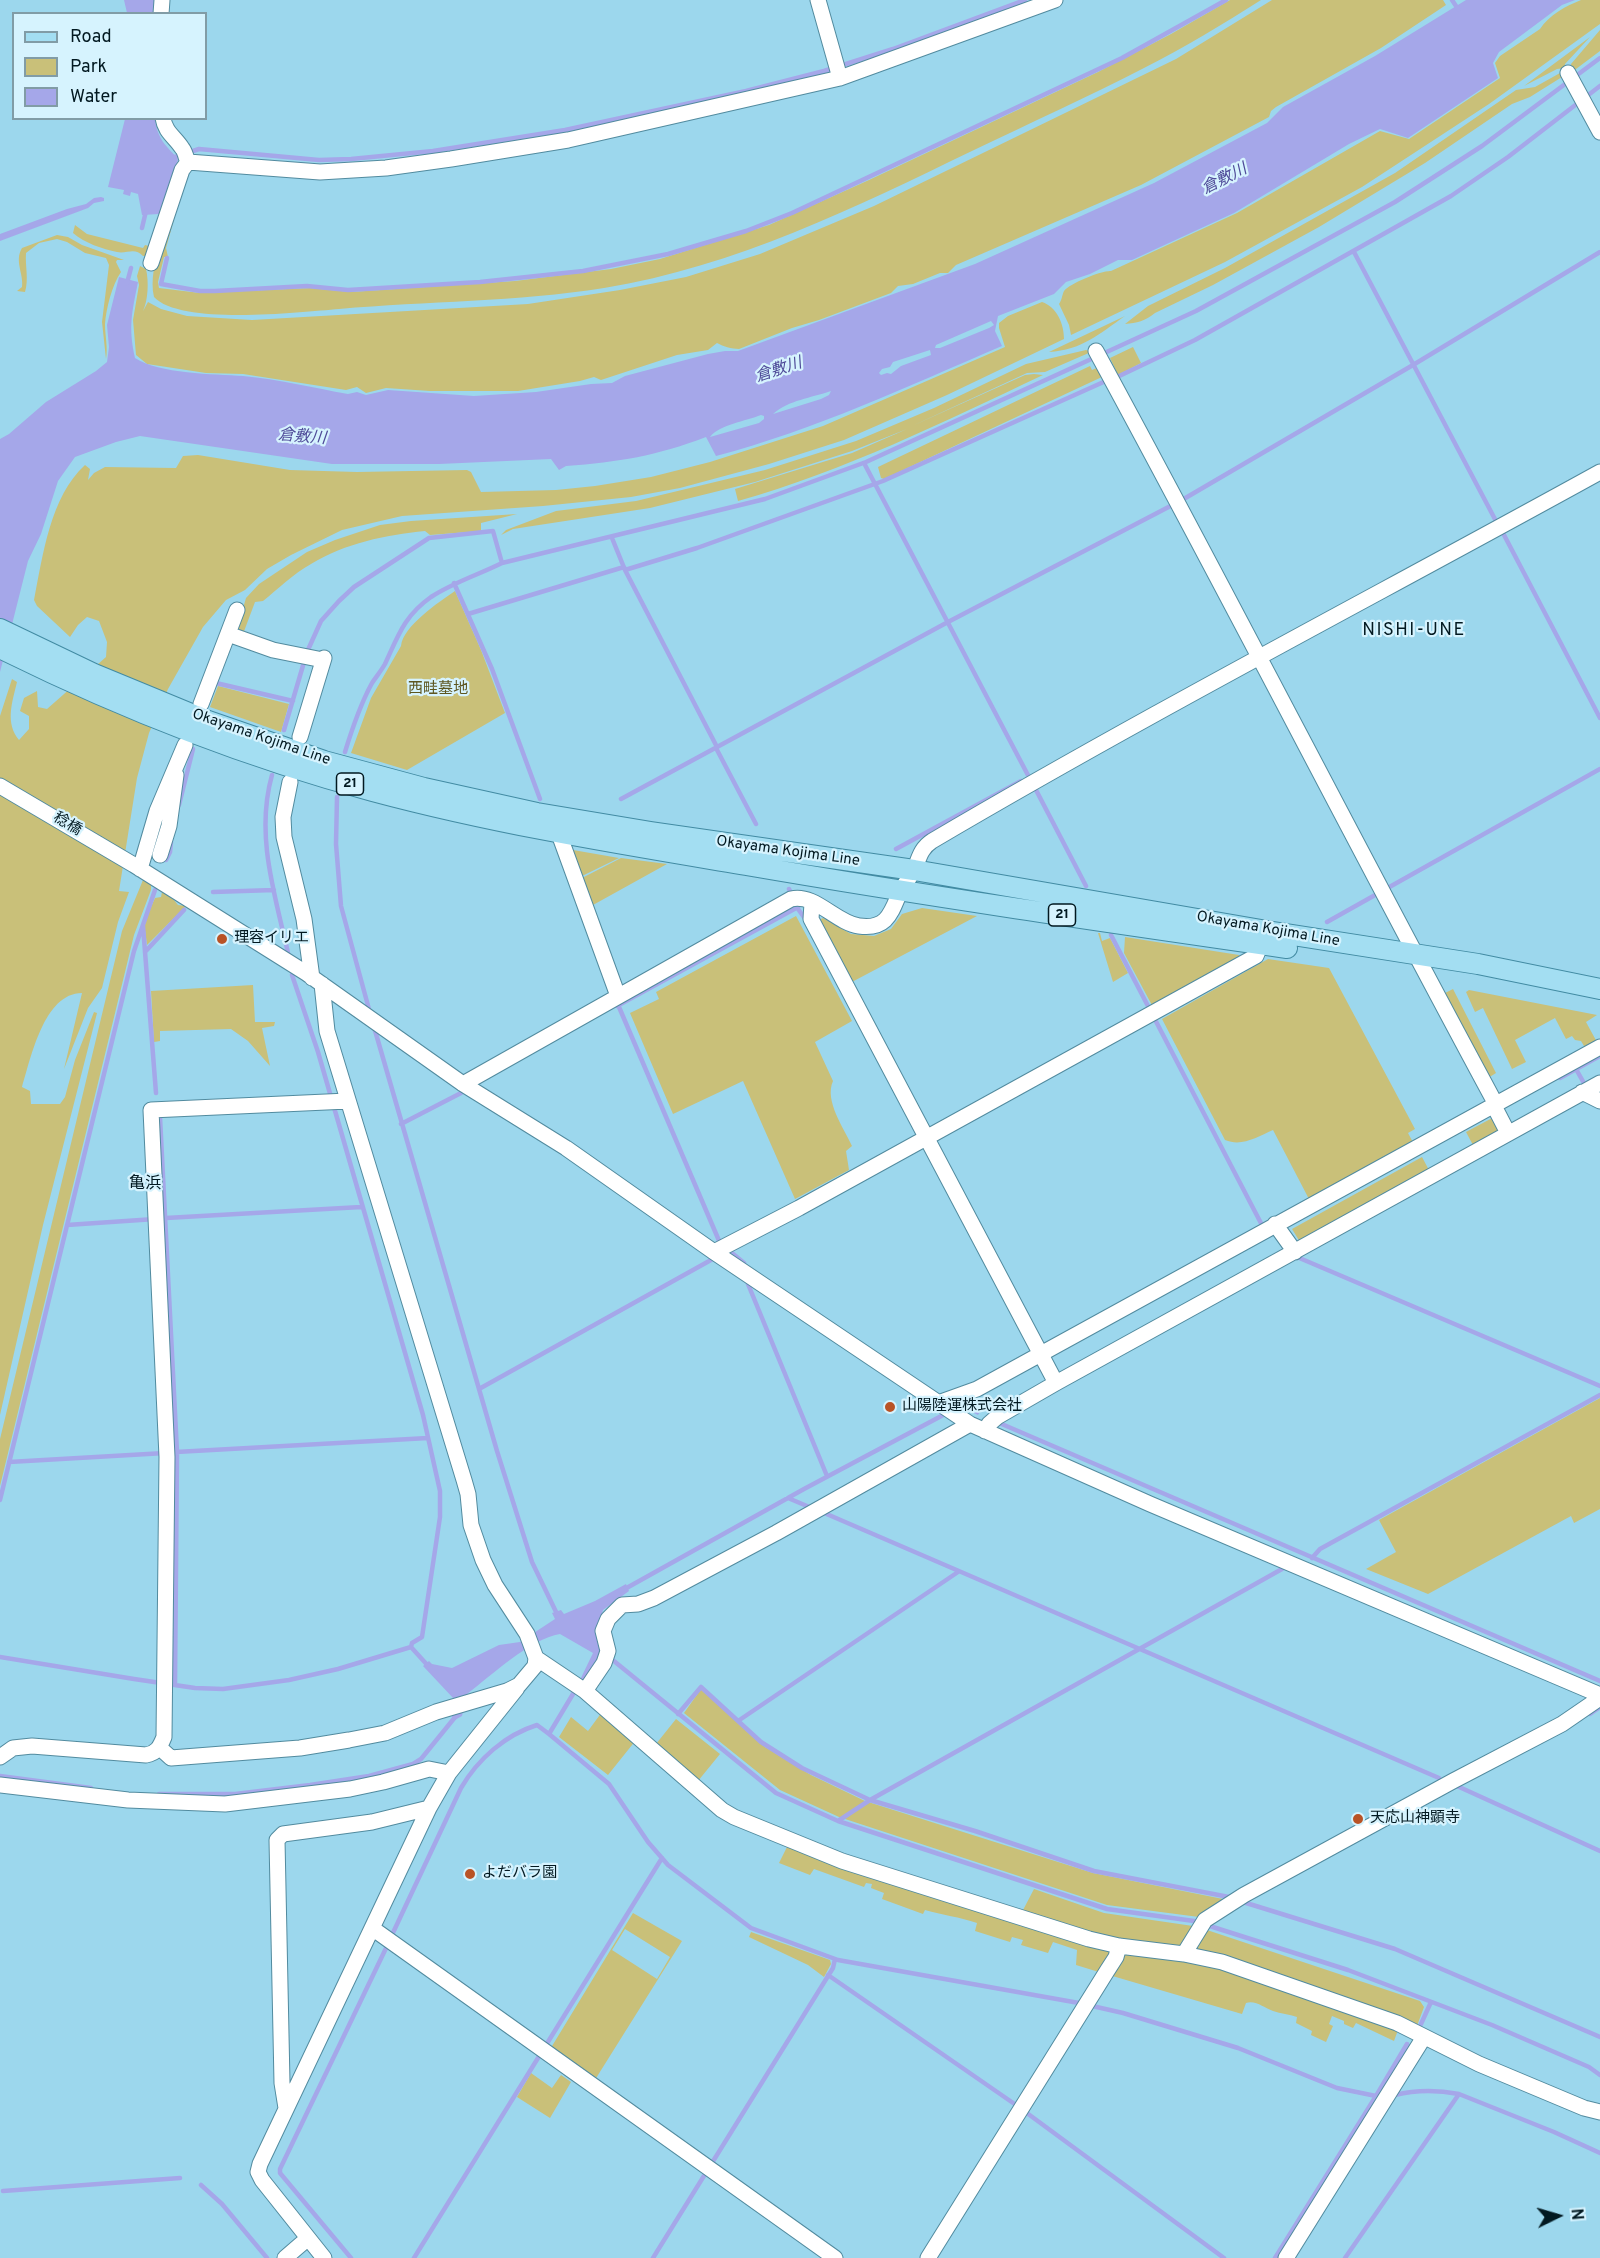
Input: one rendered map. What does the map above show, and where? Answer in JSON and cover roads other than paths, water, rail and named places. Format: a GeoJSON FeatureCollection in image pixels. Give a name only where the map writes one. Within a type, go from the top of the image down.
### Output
{"type":"FeatureCollection","features":[{"type":"Feature","properties":{"kind":"main road","name":"Okayama Kojima Line"},"geometry":{"type":"LineString","coordinates":[[0,629],[188,722],[371,790],[560,834],[901,892],[1261,944],[1419,961],[1600,989]]}},
{"type":"Feature","properties":{"kind":"main road","name":"Okayama Kojima Line"},"geometry":{"type":"LineString","coordinates":[[0,648],[86,689],[188,722],[436,791],[537,813],[914,870],[1267,931],[1419,961],[1600,1001]]}},
{"type":"Feature","properties":{"kind":"street"},"geometry":{"type":"LineString","coordinates":[[818,0],[838,71]]}},
{"type":"Feature","properties":{"kind":"street"},"geometry":{"type":"LineString","coordinates":[[163,120],[173,140],[186,156],[320,172],[386,168],[568,140],[758,99],[1055,0]]}},
{"type":"Feature","properties":{"kind":"street"},"geometry":{"type":"LineString","coordinates":[[1571,78],[1600,132]]}},
{"type":"Feature","properties":{"kind":"street"},"geometry":{"type":"LineString","coordinates":[[151,263],[186,156]]}},
{"type":"Feature","properties":{"kind":"street"},"geometry":{"type":"LineString","coordinates":[[1099,355],[1493,1099],[1508,1133]]}},
{"type":"Feature","properties":{"kind":"street"},"geometry":{"type":"LineString","coordinates":[[463,1084],[791,899],[800,898],[854,925],[873,926],[889,917],[893,911],[925,846],[1258,652],[1600,472]]}},
{"type":"Feature","properties":{"kind":"street"},"geometry":{"type":"LineString","coordinates":[[160,855],[169,826],[177,766],[188,722],[237,610]]}},
{"type":"Feature","properties":{"kind":"street"},"geometry":{"type":"LineString","coordinates":[[228,634],[273,650],[315,658],[300,737]]}},
{"type":"Feature","properties":{"kind":"street"},"geometry":{"type":"LineString","coordinates":[[137,867],[156,811],[177,766]]}},
{"type":"Feature","properties":{"kind":"street"},"geometry":{"type":"LineString","coordinates":[[290,782],[283,817],[284,837],[317,981],[337,1102],[464,1479],[473,1534],[495,1585],[527,1634],[535,1653],[535,1666],[449,1773],[429,1808],[286,2108],[258,2172],[324,2258]]}},
{"type":"Feature","properties":{"kind":"street","name":"稔橋"},"geometry":{"type":"LineString","coordinates":[[0,786],[137,867],[317,981],[463,1084],[721,1249],[970,1424],[991,1423],[1169,1512],[1600,1696]]}},
{"type":"Feature","properties":{"kind":"street"},"geometry":{"type":"LineString","coordinates":[[560,834],[615,997]]}},
{"type":"Feature","properties":{"kind":"street"},"geometry":{"type":"LineString","coordinates":[[812,903],[811,919],[923,1139],[1056,1383]]}},
{"type":"Feature","properties":{"kind":"street"},"geometry":{"type":"LineString","coordinates":[[721,1249],[1153,1015],[1256,956],[1261,944]]}},
{"type":"Feature","properties":{"kind":"street"},"geometry":{"type":"LineString","coordinates":[[946,1409],[977,1389],[1041,1357],[1496,1109],[1600,1047]]}},
{"type":"Feature","properties":{"kind":"street"},"geometry":{"type":"LineString","coordinates":[[991,1423],[1056,1383],[1600,1083]]}},
{"type":"Feature","properties":{"kind":"street"},"geometry":{"type":"LineString","coordinates":[[1582,1092],[1600,1101]]}},
{"type":"Feature","properties":{"kind":"street"},"geometry":{"type":"LineString","coordinates":[[1,1755],[13,1748],[32,1746],[146,1755],[160,1748],[164,1737],[167,1453],[151,1110],[337,1102]]}},
{"type":"Feature","properties":{"kind":"street"},"geometry":{"type":"LineString","coordinates":[[1273,1229],[1295,1252]]}},
{"type":"Feature","properties":{"kind":"street"},"geometry":{"type":"LineString","coordinates":[[580,1688],[606,1657],[605,1625],[612,1613],[622,1605],[638,1604],[654,1598],[776,1533],[970,1424]]}},
{"type":"Feature","properties":{"kind":"street"},"geometry":{"type":"LineString","coordinates":[[535,1653],[734,1818],[842,1861],[1089,1939],[1119,1946],[1184,1953],[1222,1962],[1397,2023],[1479,2064],[1584,2108],[1600,2112]]}},
{"type":"Feature","properties":{"kind":"street"},"geometry":{"type":"LineString","coordinates":[[160,1748],[171,1758],[300,1748],[385,1732],[519,1685]]}},
{"type":"Feature","properties":{"kind":"street"},"geometry":{"type":"LineString","coordinates":[[1184,1953],[1202,1924],[1265,1884],[1562,1724],[1600,1696]]}},
{"type":"Feature","properties":{"kind":"street"},"geometry":{"type":"LineString","coordinates":[[0,1785],[128,1800],[225,1804],[350,1789],[429,1768],[449,1773]]}},
{"type":"Feature","properties":{"kind":"street"},"geometry":{"type":"LineString","coordinates":[[286,2108],[282,2083],[277,1840],[283,1834],[372,1822],[429,1808]]}},
{"type":"Feature","properties":{"kind":"street"},"geometry":{"type":"LineString","coordinates":[[372,1928],[835,2258]]}},
{"type":"Feature","properties":{"kind":"street"},"geometry":{"type":"LineString","coordinates":[[928,2258],[1116,1957],[1119,1946]]}},
{"type":"Feature","properties":{"kind":"street"},"geometry":{"type":"LineString","coordinates":[[1287,2256],[1424,2037]]}},
{"type":"Feature","properties":{"kind":"street"},"geometry":{"type":"LineString","coordinates":[[285,2258],[308,2240]]}},
{"type":"Feature","properties":{"kind":"water"},"geometry":{"type":"Polygon","coordinates":[[[124,0],[155,0],[153,12],[127,12],[124,0]]]}},
{"type":"Feature","properties":{"kind":"water","name":"倉敷川"},"geometry":{"type":"Polygon","coordinates":[[[1466,0],[1575,0],[1562,5],[1499,52],[1493,63],[1498,78],[1408,138],[1380,129],[1349,144],[1234,213],[1132,260],[1118,260],[1090,274],[1066,282],[1054,294],[998,316],[995,331],[1002,346],[861,406],[753,445],[716,456],[706,437],[654,453],[620,460],[566,466],[559,470],[551,459],[439,464],[332,464],[140,436],[75,457],[58,481],[41,534],[28,561],[0,672],[0,439],[46,402],[107,362],[109,347],[107,325],[119,277],[138,282],[132,320],[135,358],[158,367],[187,372],[256,377],[348,394],[357,392],[366,395],[388,390],[474,396],[536,392],[612,383],[625,376],[708,354],[738,351],[975,264],[1154,183],[1267,123],[1283,107],[1375,56],[1466,0]],[[991,321],[936,345],[935,348],[940,348],[994,325],[991,321]],[[930,350],[893,362],[890,367],[882,369],[879,373],[881,375],[891,374],[901,366],[931,355],[930,350]],[[831,391],[793,402],[773,414],[821,399],[829,395],[831,391]],[[761,415],[726,426],[710,437],[759,423],[764,416],[761,415]]]}},
{"type":"Feature","properties":{"kind":"water"},"geometry":{"type":"Polygon","coordinates":[[[125,120],[155,120],[161,138],[178,160],[159,214],[142,215],[138,194],[131,192],[130,196],[123,194],[124,190],[108,187],[125,120]]]}},
{"type":"Feature","properties":{"kind":"water"},"geometry":{"type":"Polygon","coordinates":[[[101,197],[104,201],[0,241],[0,234],[101,197]]]}},
{"type":"Feature","properties":{"kind":"water"},"geometry":{"type":"Polygon","coordinates":[[[976,1394],[981,1410],[978,1415],[952,1402],[976,1394]]]}},
{"type":"Feature","properties":{"kind":"water"},"geometry":{"type":"Polygon","coordinates":[[[626,1584],[629,1591],[603,1610],[597,1633],[603,1644],[598,1664],[583,1686],[579,1682],[593,1653],[560,1634],[548,1637],[524,1650],[467,1694],[462,1716],[453,1721],[454,1699],[423,1666],[429,1661],[432,1664],[452,1668],[499,1645],[520,1642],[555,1619],[552,1613],[561,1610],[564,1614],[595,1601],[626,1584]]]}},
{"type":"Feature","properties":{"kind":"waterway"},"geometry":{"type":"LineString","coordinates":[[172,158],[199,149],[319,160],[351,159],[433,151],[565,130],[746,91],[824,71],[893,49],[1025,0]]}},
{"type":"Feature","properties":{"kind":"waterway"},"geometry":{"type":"LineString","coordinates":[[167,258],[161,284],[200,291],[307,286],[348,290],[480,282],[583,271],[668,254],[746,231],[792,213],[1122,58],[1226,0]]}},
{"type":"Feature","properties":{"kind":"waterway"},"geometry":{"type":"LineString","coordinates":[[1452,0],[1458,9]]}},
{"type":"Feature","properties":{"kind":"waterway"},"geometry":{"type":"LineString","coordinates":[[345,752],[364,700],[403,627],[422,604],[440,592],[502,563],[765,499],[866,462],[1196,311],[1395,202],[1482,146],[1600,58]]}},
{"type":"Feature","properties":{"kind":"waterway"},"geometry":{"type":"LineString","coordinates":[[1115,378],[1195,340],[1451,196],[1508,157],[1600,86]]}},
{"type":"Feature","properties":{"kind":"waterway"},"geometry":{"type":"LineString","coordinates":[[142,228],[146,211]]}},
{"type":"Feature","properties":{"kind":"waterway"},"geometry":{"type":"LineString","coordinates":[[1354,252],[1497,523]]}},
{"type":"Feature","properties":{"kind":"waterway"},"geometry":{"type":"LineString","coordinates":[[621,799],[948,622],[1182,500],[1600,252]]}},
{"type":"Feature","properties":{"kind":"waterway"},"geometry":{"type":"LineString","coordinates":[[127,283],[131,268]]}},
{"type":"Feature","properties":{"kind":"waterway"},"geometry":{"type":"LineString","coordinates":[[625,570],[697,548],[883,481],[1108,380]]}},
{"type":"Feature","properties":{"kind":"waterway"},"geometry":{"type":"LineString","coordinates":[[864,463],[1030,779]]}},
{"type":"Feature","properties":{"kind":"waterway"},"geometry":{"type":"LineString","coordinates":[[284,730],[307,652],[321,621],[354,587],[429,538],[493,531],[502,563]]}},
{"type":"Feature","properties":{"kind":"waterway"},"geometry":{"type":"LineString","coordinates":[[1503,533],[1600,718]]}},
{"type":"Feature","properties":{"kind":"waterway"},"geometry":{"type":"LineString","coordinates":[[612,538],[625,570],[717,747]]}},
{"type":"Feature","properties":{"kind":"waterway"},"geometry":{"type":"LineString","coordinates":[[468,614],[624,567]]}},
{"type":"Feature","properties":{"kind":"waterway"},"geometry":{"type":"LineString","coordinates":[[454,583],[492,669],[540,799]]}},
{"type":"Feature","properties":{"kind":"waterway"},"geometry":{"type":"LineString","coordinates":[[215,685],[216,683],[293,701]]}},
{"type":"Feature","properties":{"kind":"waterway"},"geometry":{"type":"LineString","coordinates":[[716,748],[756,824]]}},
{"type":"Feature","properties":{"kind":"waterway"},"geometry":{"type":"LineString","coordinates":[[179,805],[193,749]]}},
{"type":"Feature","properties":{"kind":"waterway"},"geometry":{"type":"LineString","coordinates":[[1327,922],[1600,769]]}},
{"type":"Feature","properties":{"kind":"waterway"},"geometry":{"type":"LineString","coordinates":[[272,775],[267,797],[266,842],[273,887],[288,953]]}},
{"type":"Feature","properties":{"kind":"waterway"},"geometry":{"type":"LineString","coordinates":[[896,849],[1021,781]]}},
{"type":"Feature","properties":{"kind":"waterway"},"geometry":{"type":"LineString","coordinates":[[1036,790],[1086,886]]}},
{"type":"Feature","properties":{"kind":"waterway"},"geometry":{"type":"LineString","coordinates":[[337,797],[336,844],[341,906],[370,1013]]}},
{"type":"Feature","properties":{"kind":"waterway"},"geometry":{"type":"LineString","coordinates":[[166,860],[171,842]]}},
{"type":"Feature","properties":{"kind":"waterway"},"geometry":{"type":"LineString","coordinates":[[0,1500],[134,951],[155,890]]}},
{"type":"Feature","properties":{"kind":"waterway"},"geometry":{"type":"LineString","coordinates":[[213,892],[274,890]]}},
{"type":"Feature","properties":{"kind":"waterway"},"geometry":{"type":"LineString","coordinates":[[617,1006],[798,907]]}},
{"type":"Feature","properties":{"kind":"waterway"},"geometry":{"type":"LineString","coordinates":[[798,909],[806,920]]}},
{"type":"Feature","properties":{"kind":"waterway"},"geometry":{"type":"LineString","coordinates":[[145,952],[184,910]]}},
{"type":"Feature","properties":{"kind":"waterway"},"geometry":{"type":"LineString","coordinates":[[143,926],[156,1093]]}},
{"type":"Feature","properties":{"kind":"waterway"},"geometry":{"type":"LineString","coordinates":[[1111,935],[1264,1229]]}},
{"type":"Feature","properties":{"kind":"waterway"},"geometry":{"type":"LineString","coordinates":[[292,975],[318,1052],[423,1415],[440,1491],[440,1517],[422,1637],[412,1643],[411,1647]]}},
{"type":"Feature","properties":{"kind":"waterway"},"geometry":{"type":"LineString","coordinates":[[616,1000],[720,1243],[744,1263]]}},
{"type":"Feature","properties":{"kind":"waterway"},"geometry":{"type":"LineString","coordinates":[[374,1027],[497,1451],[532,1562],[558,1616]]}},
{"type":"Feature","properties":{"kind":"waterway"},"geometry":{"type":"LineString","coordinates":[[1560,1078],[1600,1056]]}},
{"type":"Feature","properties":{"kind":"waterway"},"geometry":{"type":"LineString","coordinates":[[1576,1069],[1585,1085]]}},
{"type":"Feature","properties":{"kind":"waterway"},"geometry":{"type":"LineString","coordinates":[[401,1124],[461,1093]]}},
{"type":"Feature","properties":{"kind":"waterway"},"geometry":{"type":"LineString","coordinates":[[160,1117],[177,1452],[175,1685]]}},
{"type":"Feature","properties":{"kind":"waterway"},"geometry":{"type":"LineString","coordinates":[[166,1218],[361,1207]]}},
{"type":"Feature","properties":{"kind":"waterway"},"geometry":{"type":"LineString","coordinates":[[67,1225],[155,1219]]}},
{"type":"Feature","properties":{"kind":"waterway"},"geometry":{"type":"LineString","coordinates":[[1297,1257],[1600,1386]]}},
{"type":"Feature","properties":{"kind":"waterway"},"geometry":{"type":"LineString","coordinates":[[479,1389],[711,1260]]}},
{"type":"Feature","properties":{"kind":"waterway"},"geometry":{"type":"LineString","coordinates":[[748,1284],[827,1476]]}},
{"type":"Feature","properties":{"kind":"waterway"},"geometry":{"type":"LineString","coordinates":[[1312,1558],[1320,1549],[1600,1395]]}},
{"type":"Feature","properties":{"kind":"waterway"},"geometry":{"type":"LineString","coordinates":[[623,1590],[804,1489],[947,1413]]}},
{"type":"Feature","properties":{"kind":"waterway"},"geometry":{"type":"LineString","coordinates":[[997,1422],[1600,1681]]}},
{"type":"Feature","properties":{"kind":"waterway"},"geometry":{"type":"LineString","coordinates":[[176,1452],[428,1438]]}},
{"type":"Feature","properties":{"kind":"waterway"},"geometry":{"type":"LineString","coordinates":[[9,1462],[165,1453]]}},
{"type":"Feature","properties":{"kind":"waterway"},"geometry":{"type":"LineString","coordinates":[[788,1498],[814,1509]]}},
{"type":"Feature","properties":{"kind":"waterway"},"geometry":{"type":"LineString","coordinates":[[822,1512],[1439,1778]]}},
{"type":"Feature","properties":{"kind":"waterway"},"geometry":{"type":"LineString","coordinates":[[838,1821],[870,1800],[1282,1569]]}},
{"type":"Feature","properties":{"kind":"waterway"},"geometry":{"type":"LineString","coordinates":[[738,1721],[958,1572]]}},
{"type":"Feature","properties":{"kind":"waterway"},"geometry":{"type":"LineString","coordinates":[[0,1657],[195,1688],[223,1689],[289,1680],[338,1669],[411,1647],[430,1668]]}},
{"type":"Feature","properties":{"kind":"waterway"},"geometry":{"type":"LineString","coordinates":[[609,1657],[776,1793],[838,1821],[1107,1909],[1194,1921],[1348,1970],[1492,2025],[1589,2067],[1600,2075]]}},
{"type":"Feature","properties":{"kind":"waterway"},"geometry":{"type":"LineString","coordinates":[[678,1714],[701,1687],[761,1742],[802,1768],[870,1800],[975,1831],[1094,1871],[1229,1897]]}},
{"type":"Feature","properties":{"kind":"waterway"},"geometry":{"type":"LineString","coordinates":[[391,1937],[468,1777],[493,1749],[525,1729],[537,1725],[549,1734],[576,1689]]}},
{"type":"Feature","properties":{"kind":"waterway"},"geometry":{"type":"LineString","coordinates":[[1590,1714],[1600,1707]]}},
{"type":"Feature","properties":{"kind":"waterway"},"geometry":{"type":"LineString","coordinates":[[159,1794],[235,1794],[369,1776],[413,1764],[421,1759],[456,1716]]}},
{"type":"Feature","properties":{"kind":"waterway"},"geometry":{"type":"LineString","coordinates":[[549,1734],[609,1784],[648,1842],[668,1865],[751,1928],[838,1960],[1123,2013],[1238,2048],[1337,2088],[1376,2096],[1407,2044]]}},
{"type":"Feature","properties":{"kind":"waterway"},"geometry":{"type":"LineString","coordinates":[[0,1776],[91,1788]]}},
{"type":"Feature","properties":{"kind":"waterway"},"geometry":{"type":"LineString","coordinates":[[1457,1786],[1600,1851]]}},
{"type":"Feature","properties":{"kind":"waterway"},"geometry":{"type":"LineString","coordinates":[[414,2258],[662,1858]]}},
{"type":"Feature","properties":{"kind":"waterway"},"geometry":{"type":"LineString","coordinates":[[1243,1902],[1395,1949],[1600,2037]]}},
{"type":"Feature","properties":{"kind":"waterway"},"geometry":{"type":"LineString","coordinates":[[351,2258],[280,2173],[280,2169],[388,1944]]}},
{"type":"Feature","properties":{"kind":"waterway"},"geometry":{"type":"LineString","coordinates":[[653,2258],[833,1968],[835,1959]]}},
{"type":"Feature","properties":{"kind":"waterway"},"geometry":{"type":"LineString","coordinates":[[828,1975],[1016,2105],[1224,2258]]}},
{"type":"Feature","properties":{"kind":"waterway"},"geometry":{"type":"LineString","coordinates":[[1421,2024],[1431,2002]]}},
{"type":"Feature","properties":{"kind":"waterway"},"geometry":{"type":"LineString","coordinates":[[1395,2095],[1427,2091],[1459,2094],[1600,2153]]}},
{"type":"Feature","properties":{"kind":"waterway"},"geometry":{"type":"LineString","coordinates":[[1345,2258],[1459,2094]]}},
{"type":"Feature","properties":{"kind":"waterway"},"geometry":{"type":"LineString","coordinates":[[1275,2258],[1376,2096]]}},
{"type":"Feature","properties":{"kind":"waterway"},"geometry":{"type":"LineString","coordinates":[[3,2191],[180,2178]]}},
{"type":"Feature","properties":{"kind":"waterway"},"geometry":{"type":"LineString","coordinates":[[201,2185],[222,2204],[267,2258]]}},
{"type":"Feature","properties":{"kind":"place","name":"理容イリエ"},"geometry":{"type":"Point","coordinates":[222,939]}},
{"type":"Feature","properties":{"kind":"place","name":"山陽陸運株式会社"},"geometry":{"type":"Point","coordinates":[890,1407]}},
{"type":"Feature","properties":{"kind":"place","name":"天応山神顕寺"},"geometry":{"type":"Point","coordinates":[1358,1819]}},
{"type":"Feature","properties":{"kind":"place","name":"よだバラ園"},"geometry":{"type":"Point","coordinates":[470,1874]}},
{"type":"Feature","properties":{"kind":"district","name":"NISHI-UNE"},"geometry":{"type":"Point","coordinates":[1414,631]}},
{"type":"Feature","properties":{"kind":"district","name":"亀浜"},"geometry":{"type":"Point","coordinates":[145,1185]}},
{"type":"Feature","properties":{"kind":"park label","name":"西畦墓地"},"geometry":{"type":"Point","coordinates":[438,690]}}]}
